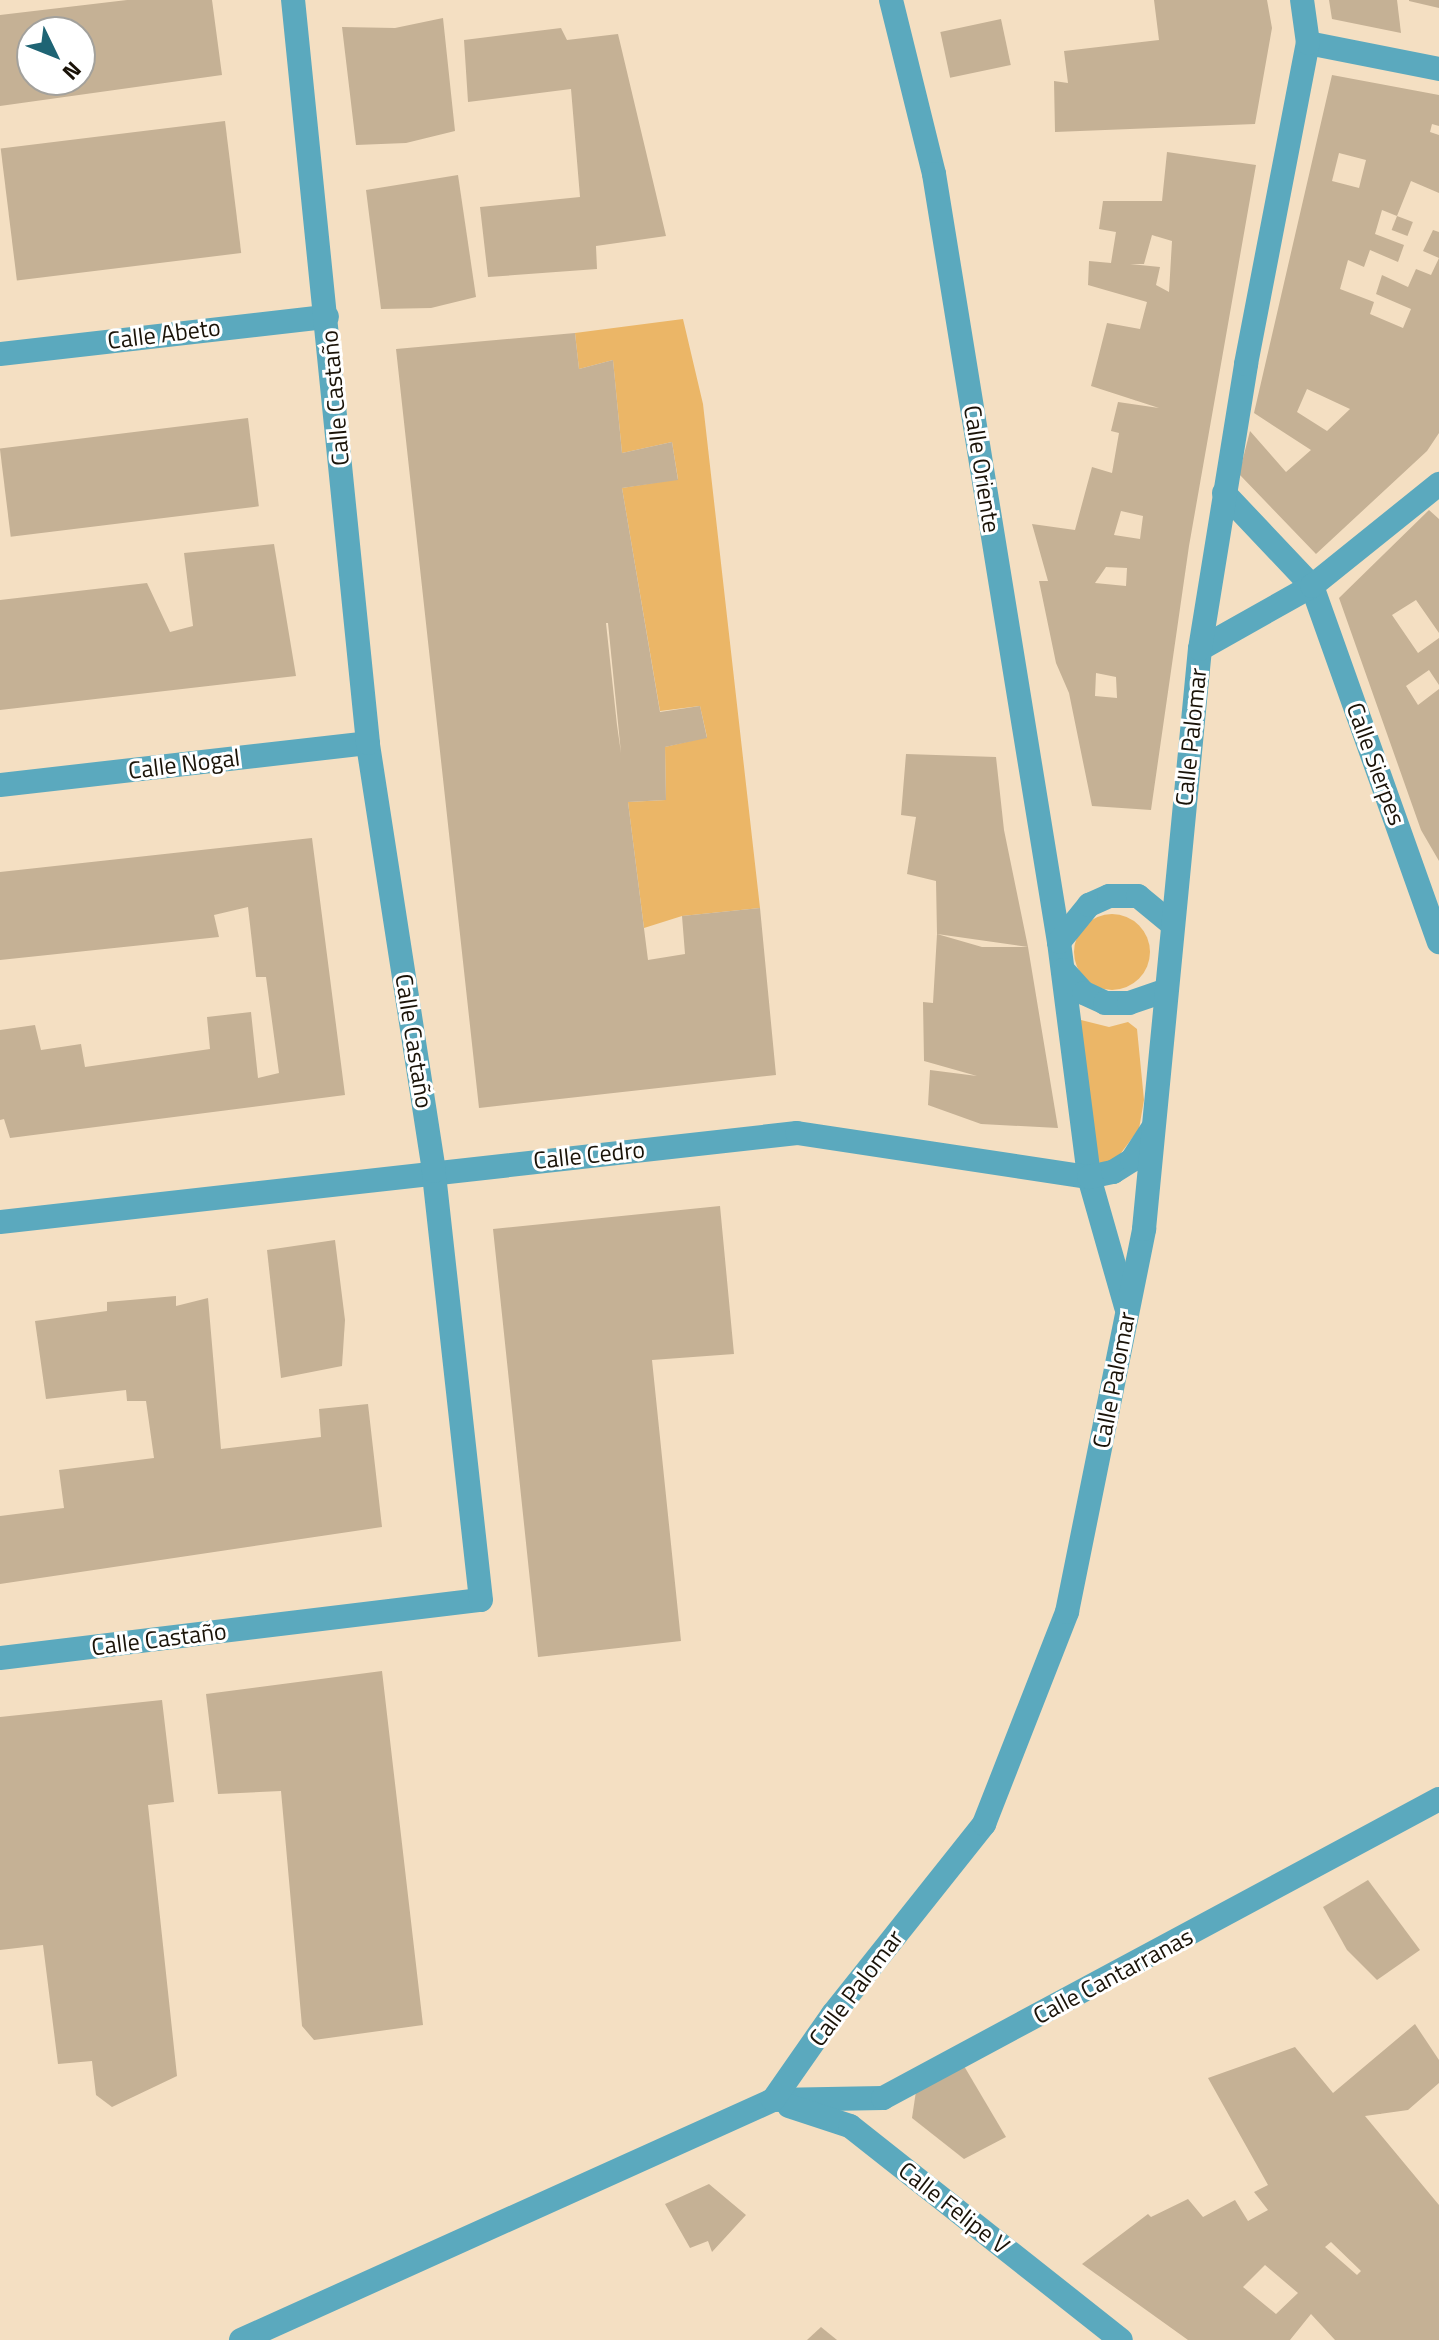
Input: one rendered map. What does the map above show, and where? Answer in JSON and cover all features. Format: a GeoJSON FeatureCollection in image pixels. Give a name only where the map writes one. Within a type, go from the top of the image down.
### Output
{"type":"FeatureCollection","features":[{"type":"Feature","properties":{"kind":"street","name":"Calle Castaño"},"geometry":{"type":"LineString","coordinates":[[0,1658],[481,1600],[434,1171],[368,743],[293,0]]}},
{"type":"Feature","properties":{"kind":"street","name":"Calle Oriente"},"geometry":{"type":"LineString","coordinates":[[891,0],[934,174],[1059,942]]}},
{"type":"Feature","properties":{"kind":"street","name":"Calle Palomar"},"geometry":{"type":"LineString","coordinates":[[773,2100],[833,2014],[984,1824],[1067,1612],[1128,1314],[1155,1124],[1200,649],[1224,493],[1308,43],[1302,0]]}},
{"type":"Feature","properties":{"kind":"street"},"geometry":{"type":"LineString","coordinates":[[1308,43],[1439,69]]}},
{"type":"Feature","properties":{"kind":"street","name":"Calle Abeto"},"geometry":{"type":"LineString","coordinates":[[0,354],[327,317]]}},
{"type":"Feature","properties":{"kind":"street"},"geometry":{"type":"LineString","coordinates":[[1200,649],[1312,586],[1439,484]]}},
{"type":"Feature","properties":{"kind":"street"},"geometry":{"type":"LineString","coordinates":[[1224,493],[1312,586]]}},
{"type":"Feature","properties":{"kind":"street","name":"Calle Sierpes"},"geometry":{"type":"LineString","coordinates":[[1312,586],[1439,942]]}},
{"type":"Feature","properties":{"kind":"street","name":"Calle Nogal"},"geometry":{"type":"LineString","coordinates":[[0,785],[368,743]]}},
{"type":"Feature","properties":{"kind":"street"},"geometry":{"type":"LineString","coordinates":[[1128,1314],[1089,1177],[1059,942],[1089,905],[1109,896],[1138,896],[1172,924]]}},
{"type":"Feature","properties":{"kind":"street"},"geometry":{"type":"LineString","coordinates":[[1063,970],[1084,993],[1105,1003],[1129,1003],[1166,990]]}},
{"type":"Feature","properties":{"kind":"street","name":"Calle Cedro"},"geometry":{"type":"LineString","coordinates":[[0,1222],[434,1171],[797,1133],[1089,1177],[1113,1172],[1132,1160],[1155,1124]]}},
{"type":"Feature","properties":{"kind":"street","name":"Calle Cantarranas"},"geometry":{"type":"LineString","coordinates":[[773,2100],[883,2098],[1439,1799]]}},
{"type":"Feature","properties":{"kind":"street"},"geometry":{"type":"LineString","coordinates":[[241,2340],[773,2100]]}},
{"type":"Feature","properties":{"kind":"street","name":"Calle Felipe V"},"geometry":{"type":"LineString","coordinates":[[773,2100],[850,2126],[1121,2340]]}},
{"type":"Feature","properties":{"kind":"shaded area"},"geometry":{"type":"Polygon","coordinates":[[[683,319],[703,404],[760,908],[682,916],[644,928],[628,802],[666,800],[665,747],[707,737],[700,706],[660,711],[622,488],[678,479],[672,442],[622,453],[613,360],[579,369],[575,333],[683,319]]]}},
{"type":"Feature","properties":{"kind":"shaded area"},"geometry":{"type":"Polygon","coordinates":[[[1105,914],[1119,914],[1133,920],[1144,931],[1150,952],[1147,967],[1139,979],[1119,990],[1105,990],[1091,984],[1080,973],[1074,959],[1074,945],[1080,931],[1091,920],[1105,914]]]}},
{"type":"Feature","properties":{"kind":"shaded area"},"geometry":{"type":"Polygon","coordinates":[[[1077,1019],[1109,1027],[1128,1022],[1137,1029],[1144,1100],[1139,1129],[1115,1161],[1100,1164],[1095,1152],[1077,1019]]]}},
{"type":"Feature","properties":{"kind":"building"},"geometry":{"type":"Polygon","coordinates":[[[127,0],[212,0],[222,75],[96,93],[96,16],[16,16],[16,96],[72,96],[0,106],[0,15],[127,0]]]}},
{"type":"Feature","properties":{"kind":"building"},"geometry":{"type":"Polygon","coordinates":[[[1154,0],[1267,0],[1272,28],[1255,124],[1055,132],[1054,81],[1068,83],[1064,51],[1159,40],[1154,0]]]}},
{"type":"Feature","properties":{"kind":"building"},"geometry":{"type":"Polygon","coordinates":[[[1329,0],[1397,0],[1401,33],[1332,19],[1329,0]]]}},
{"type":"Feature","properties":{"kind":"building"},"geometry":{"type":"Polygon","coordinates":[[[1409,0],[1439,0],[1439,8],[1409,1],[1409,0]]]}},
{"type":"Feature","properties":{"kind":"building"},"geometry":{"type":"Polygon","coordinates":[[[443,18],[455,131],[406,143],[356,145],[342,27],[395,28],[443,18]]]}},
{"type":"Feature","properties":{"kind":"building"},"geometry":{"type":"Polygon","coordinates":[[[1001,19],[1011,65],[950,78],[940,32],[1001,19]]]}},
{"type":"Feature","properties":{"kind":"building"},"geometry":{"type":"Polygon","coordinates":[[[561,28],[567,40],[618,34],[666,236],[596,246],[597,269],[488,277],[480,207],[580,197],[571,89],[468,102],[464,40],[561,28]]]}},
{"type":"Feature","properties":{"kind":"building"},"geometry":{"type":"Polygon","coordinates":[[[1332,75],[1439,95],[1439,126],[1432,124],[1430,132],[1439,135],[1439,193],[1411,181],[1397,216],[1382,210],[1375,234],[1404,245],[1398,262],[1370,250],[1364,267],[1348,260],[1340,289],[1374,302],[1370,314],[1403,328],[1411,309],[1376,294],[1382,275],[1408,287],[1416,269],[1431,275],[1439,258],[1439,433],[1427,451],[1316,554],[1239,474],[1250,431],[1286,472],[1311,450],[1254,413],[1332,75]],[[1339,153],[1332,181],[1359,188],[1366,160],[1339,153]],[[1307,389],[1297,412],[1327,431],[1350,409],[1307,389]]]}},
{"type":"Feature","properties":{"kind":"building"},"geometry":{"type":"Polygon","coordinates":[[[225,121],[241,253],[17,281],[1,149],[225,121]]]}},
{"type":"Feature","properties":{"kind":"building"},"geometry":{"type":"Polygon","coordinates":[[[1167,152],[1256,165],[1189,546],[1151,810],[1092,806],[1069,693],[1056,663],[1039,581],[1048,581],[1032,524],[1075,530],[1092,467],[1112,473],[1119,433],[1111,431],[1118,402],[1159,408],[1091,386],[1107,323],[1140,329],[1147,302],[1088,285],[1089,261],[1111,263],[1116,232],[1099,229],[1103,201],[1162,201],[1167,152]],[[1152,235],[1144,264],[1130,264],[1160,267],[1156,285],[1169,292],[1172,241],[1152,235]],[[1121,511],[1114,535],[1140,539],[1143,516],[1121,511]],[[1106,567],[1095,583],[1126,586],[1127,568],[1106,567]],[[1096,673],[1095,696],[1117,698],[1116,677],[1096,673]]]}},
{"type":"Feature","properties":{"kind":"building"},"geometry":{"type":"Polygon","coordinates":[[[458,175],[476,297],[431,308],[381,309],[366,190],[458,175]]]}},
{"type":"Feature","properties":{"kind":"building"},"geometry":{"type":"Polygon","coordinates":[[[1397,216],[1413,222],[1407,236],[1392,230],[1397,216]]]}},
{"type":"Feature","properties":{"kind":"building"},"geometry":{"type":"Polygon","coordinates":[[[1433,230],[1439,232],[1439,258],[1423,251],[1433,230]]]}},
{"type":"Feature","properties":{"kind":"building"},"geometry":{"type":"Polygon","coordinates":[[[575,333],[579,369],[613,360],[622,453],[672,442],[678,480],[622,488],[660,712],[700,706],[707,738],[665,747],[666,800],[628,802],[648,960],[685,954],[682,916],[760,908],[776,1075],[479,1108],[396,349],[575,333]],[[606,623],[621,753],[608,623],[606,623]]]}},
{"type":"Feature","properties":{"kind":"building"},"geometry":{"type":"Polygon","coordinates":[[[248,418],[259,506],[11,537],[0,448],[248,418]]]}},
{"type":"Feature","properties":{"kind":"building"},"geometry":{"type":"Polygon","coordinates":[[[1429,510],[1439,519],[1439,633],[1416,600],[1392,615],[1418,653],[1439,638],[1439,685],[1429,670],[1406,686],[1418,705],[1439,689],[1439,861],[1421,830],[1339,598],[1429,510]]]}},
{"type":"Feature","properties":{"kind":"building"},"geometry":{"type":"Polygon","coordinates":[[[274,544],[296,676],[0,710],[0,600],[147,583],[170,632],[193,626],[184,553],[274,544]]]}},
{"type":"Feature","properties":{"kind":"building"},"geometry":{"type":"Polygon","coordinates":[[[906,754],[996,757],[1004,830],[1028,947],[937,934],[936,881],[907,874],[916,817],[901,815],[906,754]]]}},
{"type":"Feature","properties":{"kind":"building"},"geometry":{"type":"Polygon","coordinates":[[[312,838],[345,1095],[10,1138],[4,1119],[0,1120],[0,1030],[35,1025],[41,1050],[81,1044],[85,1067],[210,1049],[207,1017],[251,1012],[258,1078],[279,1073],[266,977],[256,977],[248,907],[214,915],[219,937],[0,960],[0,872],[312,838]]]}},
{"type":"Feature","properties":{"kind":"building"},"geometry":{"type":"Polygon","coordinates":[[[937,934],[982,947],[1028,947],[1058,1128],[981,1124],[928,1105],[930,1070],[977,1076],[924,1061],[923,1002],[933,1003],[937,934]]]}},
{"type":"Feature","properties":{"kind":"building"},"geometry":{"type":"Polygon","coordinates":[[[720,1206],[734,1354],[652,1360],[681,1641],[538,1657],[493,1229],[720,1206]]]}},
{"type":"Feature","properties":{"kind":"building"},"geometry":{"type":"Polygon","coordinates":[[[335,1240],[345,1320],[342,1366],[281,1378],[267,1250],[335,1240]]]}},
{"type":"Feature","properties":{"kind":"building"},"geometry":{"type":"Polygon","coordinates":[[[176,1296],[176,1306],[208,1298],[221,1449],[321,1437],[319,1409],[368,1404],[382,1527],[0,1584],[0,1516],[64,1508],[59,1470],[154,1458],[146,1401],[127,1401],[126,1390],[46,1399],[35,1321],[107,1311],[107,1302],[176,1296]]]}},
{"type":"Feature","properties":{"kind":"building"},"geometry":{"type":"Polygon","coordinates":[[[382,1671],[423,2025],[314,2040],[302,2026],[281,1791],[218,1794],[206,1694],[382,1671]]]}},
{"type":"Feature","properties":{"kind":"building"},"geometry":{"type":"Polygon","coordinates":[[[162,1700],[174,1802],[148,1805],[177,2076],[112,2107],[96,2095],[92,2061],[58,2064],[43,1945],[0,1950],[0,1717],[162,1700]]]}},
{"type":"Feature","properties":{"kind":"building"},"geometry":{"type":"Polygon","coordinates":[[[1368,1880],[1420,1950],[1377,1980],[1347,1950],[1323,1907],[1368,1880]]]}},
{"type":"Feature","properties":{"kind":"building"},"geometry":{"type":"Polygon","coordinates":[[[1415,2024],[1439,2060],[1439,2083],[1408,2110],[1365,2116],[1439,2205],[1439,2340],[1335,2340],[1311,2314],[1290,2340],[1188,2340],[1082,2264],[1148,2214],[1151,2217],[1188,2199],[1203,2217],[1235,2200],[1248,2221],[1268,2210],[1254,2192],[1268,2185],[1208,2078],[1295,2047],[1333,2093],[1415,2024]],[[1331,2242],[1325,2247],[1357,2275],[1361,2271],[1331,2242]],[[1265,2265],[1243,2287],[1276,2314],[1298,2293],[1265,2265]]]}},
{"type":"Feature","properties":{"kind":"building"},"geometry":{"type":"Polygon","coordinates":[[[964,2066],[1006,2137],[964,2159],[912,2118],[916,2091],[964,2066]]]}},
{"type":"Feature","properties":{"kind":"building"},"geometry":{"type":"Polygon","coordinates":[[[709,2184],[746,2215],[712,2252],[708,2241],[690,2248],[665,2204],[709,2184]]]}},
{"type":"Feature","properties":{"kind":"building"},"geometry":{"type":"Polygon","coordinates":[[[821,2327],[837,2340],[807,2340],[821,2327]]]}}]}
